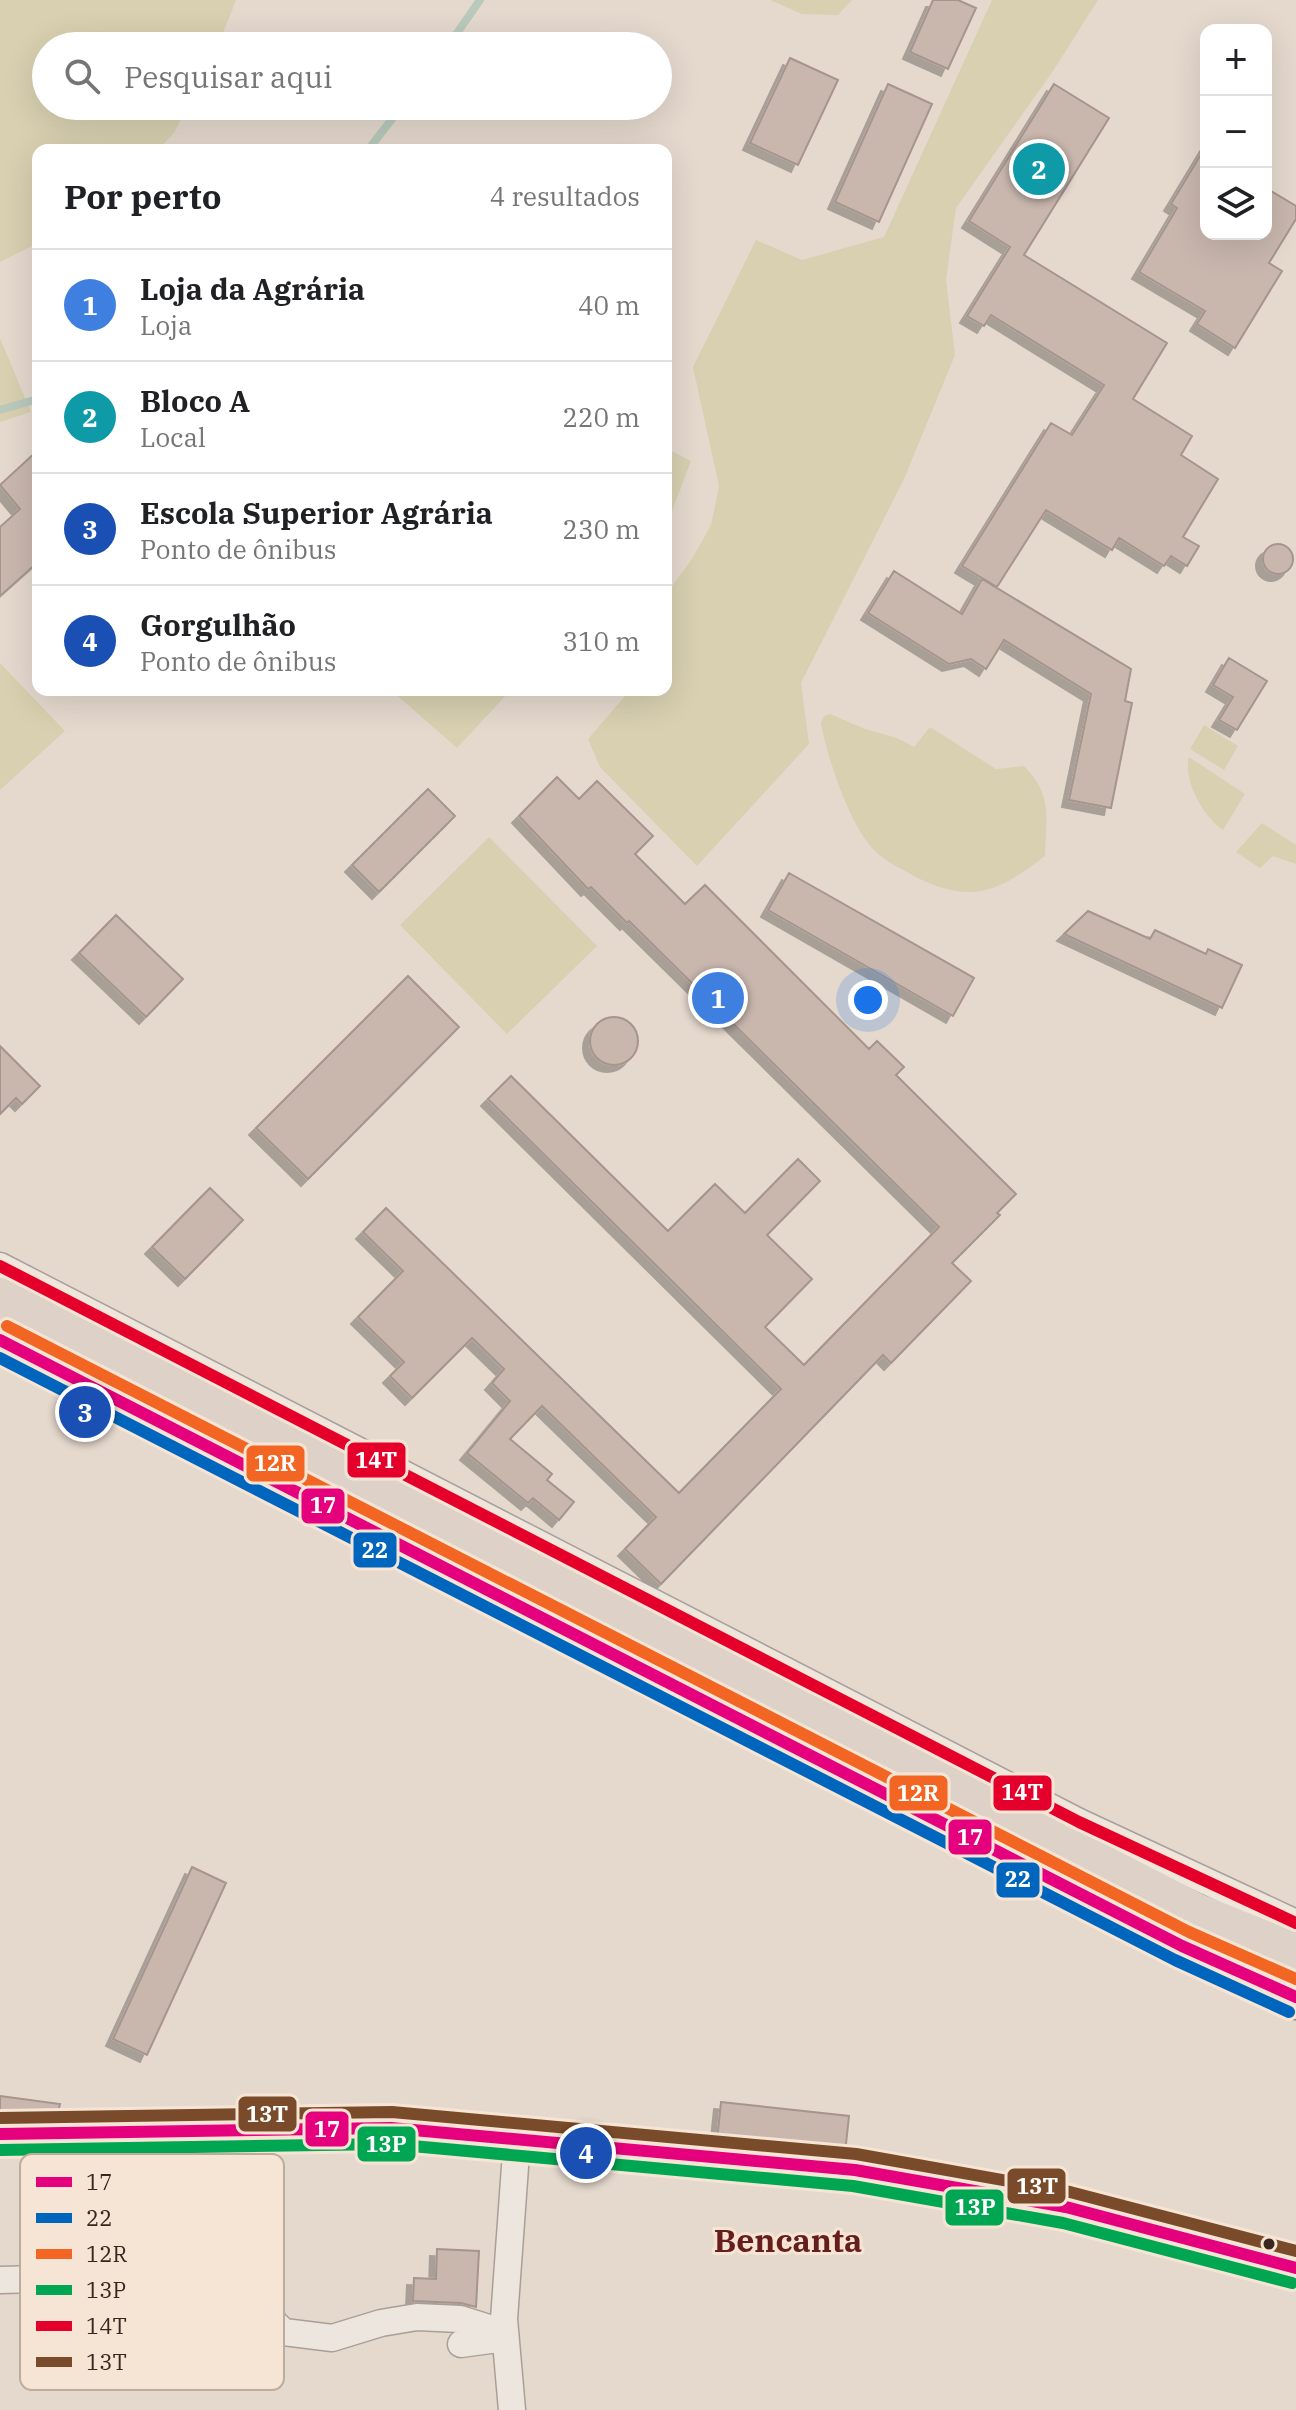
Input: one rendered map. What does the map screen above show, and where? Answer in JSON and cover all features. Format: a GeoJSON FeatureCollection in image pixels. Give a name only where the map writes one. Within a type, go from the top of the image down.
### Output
{"type":"FeatureCollection","features":[{"type":"Feature","properties":{"kind":"highway"},"geometry":{"type":"LineString","coordinates":[[0,1300],[1197,1916],[1296,1956]]}},
{"type":"Feature","properties":{"kind":"highway"},"geometry":{"type":"LineString","coordinates":[[0,1340],[1182,1946],[1296,1997]]}},
{"type":"Feature","properties":{"kind":"street"},"geometry":{"type":"LineString","coordinates":[[0,1266],[1079,1822],[1296,1923]]}},
{"type":"Feature","properties":{"kind":"street"},"geometry":{"type":"LineString","coordinates":[[0,2134],[391,2128],[855,2170],[1066,2207],[1296,2268]]}},
{"type":"Feature","properties":{"kind":"street"},"geometry":{"type":"LineString","coordinates":[[512,2410],[504,2319],[517,2139]]}},
{"type":"Feature","properties":{"kind":"street"},"geometry":{"type":"LineString","coordinates":[[0,2280],[20,2279]]}},
{"type":"Feature","properties":{"kind":"street"},"geometry":{"type":"LineString","coordinates":[[284,2332],[332,2338],[381,2323],[417,2317],[460,2319],[492,2329],[505,2338]]}},
{"type":"Feature","properties":{"kind":"street"},"geometry":{"type":"LineString","coordinates":[[461,2344],[505,2338]]}},
{"type":"Feature","properties":{"kind":"shaded area"},"geometry":{"type":"Polygon","coordinates":[[[0,0],[236,0],[223,32],[32,32],[32,120],[181,120],[164,144],[32,144],[32,246],[0,262],[0,0]]]}},
{"type":"Feature","properties":{"kind":"shaded area"},"geometry":{"type":"Polygon","coordinates":[[[770,0],[852,0],[838,15],[802,14],[770,0]]]}},
{"type":"Feature","properties":{"kind":"shaded area"},"geometry":{"type":"Polygon","coordinates":[[[992,0],[1098,0],[1053,71],[956,208],[946,280],[955,355],[904,479],[801,683],[809,744],[697,866],[600,767],[588,739],[625,696],[672,696],[672,586],[711,525],[719,486],[693,367],[756,240],[802,260],[884,237],[992,0]]]}},
{"type":"Feature","properties":{"kind":"shaded area"},"geometry":{"type":"Polygon","coordinates":[[[0,338],[31,412],[0,422],[0,338]]]}},
{"type":"Feature","properties":{"kind":"shaded area"},"geometry":{"type":"Polygon","coordinates":[[[672,451],[691,461],[672,511],[672,451]]]}},
{"type":"Feature","properties":{"kind":"shaded area"},"geometry":{"type":"Polygon","coordinates":[[[0,663],[65,731],[0,790],[0,663]]]}},
{"type":"Feature","properties":{"kind":"shaded area"},"geometry":{"type":"Polygon","coordinates":[[[398,696],[505,696],[457,748],[398,696]]]}},
{"type":"Feature","properties":{"kind":"shaded area"},"geometry":{"type":"Polygon","coordinates":[[[830,714],[914,747],[930,727],[996,769],[1024,766],[1044,797],[1045,856],[1007,882],[973,892],[939,887],[889,862],[866,840],[841,791],[821,723],[824,716],[830,714]]]}},
{"type":"Feature","properties":{"kind":"shaded area"},"geometry":{"type":"Polygon","coordinates":[[[1204,725],[1238,746],[1224,770],[1190,749],[1204,725]]]}},
{"type":"Feature","properties":{"kind":"shaded area"},"geometry":{"type":"Polygon","coordinates":[[[1189,757],[1245,794],[1223,830],[1202,808],[1192,788],[1189,757]]]}},
{"type":"Feature","properties":{"kind":"shaded area"},"geometry":{"type":"Polygon","coordinates":[[[1262,823],[1296,845],[1296,864],[1273,856],[1260,868],[1236,852],[1262,823]]]}},
{"type":"Feature","properties":{"kind":"shaded area"},"geometry":{"type":"Polygon","coordinates":[[[489,837],[597,946],[507,1034],[400,925],[489,837]]]}},
{"type":"Feature","properties":{"kind":"building"},"geometry":{"type":"Polygon","coordinates":[[[933,0],[958,0],[976,8],[948,69],[910,52],[933,0]]]}},
{"type":"Feature","properties":{"kind":"building"},"geometry":{"type":"Polygon","coordinates":[[[790,58],[838,80],[798,165],[750,143],[790,58]]]}},
{"type":"Feature","properties":{"kind":"building"},"geometry":{"type":"Polygon","coordinates":[[[888,84],[932,104],[879,222],[835,202],[888,84]]]}},
{"type":"Feature","properties":{"kind":"building"},"geometry":{"type":"Polygon","coordinates":[[[1054,84],[1109,118],[1024,255],[1167,343],[1133,399],[1192,436],[1181,455],[1218,479],[1183,537],[1199,546],[1187,566],[1171,556],[1164,566],[1119,538],[1112,550],[1046,510],[997,587],[962,566],[1051,423],[1072,435],[1104,385],[991,315],[984,326],[967,316],[1010,247],[969,221],[1054,84]]]}},
{"type":"Feature","properties":{"kind":"building"},"geometry":{"type":"Polygon","coordinates":[[[1200,156],[1200,240],[1272,240],[1272,192],[1296,206],[1296,219],[1269,263],[1282,271],[1235,348],[1197,324],[1205,311],[1139,272],[1177,208],[1171,204],[1200,156]]]}},
{"type":"Feature","properties":{"kind":"building"},"geometry":{"type":"Polygon","coordinates":[[[32,456],[32,567],[0,596],[0,527],[20,509],[0,485],[32,456]]]}},
{"type":"Feature","properties":{"kind":"building"},"geometry":{"type":"Polygon","coordinates":[[[1278,544],[1289,548],[1293,559],[1289,570],[1278,574],[1267,570],[1263,559],[1267,548],[1278,544]]]}},
{"type":"Feature","properties":{"kind":"building"},"geometry":{"type":"Polygon","coordinates":[[[894,571],[962,614],[982,579],[1131,669],[1125,701],[1132,703],[1111,808],[1069,800],[1091,694],[1004,640],[986,669],[971,659],[949,664],[868,613],[894,571]]]}},
{"type":"Feature","properties":{"kind":"building"},"geometry":{"type":"Polygon","coordinates":[[[1229,658],[1267,681],[1237,730],[1219,720],[1233,697],[1213,685],[1229,658]]]}},
{"type":"Feature","properties":{"kind":"building"},"geometry":{"type":"Polygon","coordinates":[[[557,777],[579,799],[597,781],[653,836],[635,854],[685,904],[705,885],[869,1049],[877,1041],[904,1067],[896,1075],[1016,1194],[997,1213],[1000,1215],[952,1263],[971,1281],[891,1363],[883,1355],[661,1584],[625,1549],[656,1517],[542,1406],[510,1439],[552,1474],[547,1480],[574,1502],[559,1520],[533,1498],[528,1503],[467,1453],[510,1401],[492,1383],[504,1369],[472,1338],[412,1398],[390,1376],[404,1362],[358,1317],[403,1271],[363,1232],[386,1208],[679,1493],[781,1389],[488,1099],[511,1076],[668,1231],[715,1184],[745,1213],[798,1159],[820,1181],[767,1235],[812,1279],[765,1327],[804,1365],[939,1227],[629,921],[627,923],[591,887],[588,889],[519,816],[557,777]]]}},
{"type":"Feature","properties":{"kind":"building"},"geometry":{"type":"Polygon","coordinates":[[[428,789],[455,816],[379,892],[352,865],[428,789]]]}},
{"type":"Feature","properties":{"kind":"building"},"geometry":{"type":"Polygon","coordinates":[[[789,873],[974,978],[953,1016],[768,910],[789,873]]]}},
{"type":"Feature","properties":{"kind":"building"},"geometry":{"type":"Polygon","coordinates":[[[1088,911],[1150,939],[1155,930],[1206,954],[1208,949],[1242,965],[1222,1008],[1064,934],[1088,911]]]}},
{"type":"Feature","properties":{"kind":"building"},"geometry":{"type":"Polygon","coordinates":[[[116,915],[183,979],[146,1017],[79,953],[116,915]]]}},
{"type":"Feature","properties":{"kind":"building"},"geometry":{"type":"Polygon","coordinates":[[[408,976],[459,1027],[308,1179],[256,1128],[408,976]]]}},
{"type":"Feature","properties":{"kind":"building"},"geometry":{"type":"Polygon","coordinates":[[[614,1017],[631,1024],[638,1041],[631,1058],[614,1065],[597,1058],[590,1041],[597,1024],[614,1017]]]}},
{"type":"Feature","properties":{"kind":"building"},"geometry":{"type":"Polygon","coordinates":[[[0,1046],[40,1086],[22,1104],[16,1098],[0,1114],[0,1046]]]}},
{"type":"Feature","properties":{"kind":"building"},"geometry":{"type":"Polygon","coordinates":[[[210,1188],[243,1220],[185,1279],[152,1247],[210,1188]]]}},
{"type":"Feature","properties":{"kind":"building"},"geometry":{"type":"Polygon","coordinates":[[[192,1867],[226,1883],[147,2055],[113,2039],[192,1867]]]}},
{"type":"Feature","properties":{"kind":"building"},"geometry":{"type":"Polygon","coordinates":[[[0,2096],[60,2104],[57,2117],[0,2118],[0,2096]]]}},
{"type":"Feature","properties":{"kind":"building"},"geometry":{"type":"Polygon","coordinates":[[[721,2102],[849,2116],[845,2153],[717,2141],[721,2102]]]}},
{"type":"Feature","properties":{"kind":"building"},"geometry":{"type":"Polygon","coordinates":[[[437,2249],[479,2251],[476,2307],[461,2303],[413,2301],[414,2278],[436,2279],[437,2249]]]}},
{"type":"Feature","properties":{"kind":"waterway"},"geometry":{"type":"LineString","coordinates":[[458,32],[480,0]]}},
{"type":"Feature","properties":{"kind":"waterway"},"geometry":{"type":"LineString","coordinates":[[373,144],[391,120]]}},
{"type":"Feature","properties":{"kind":"waterway"},"geometry":{"type":"LineString","coordinates":[[0,410],[32,401]]}},
{"type":"Feature","properties":{"kind":"transit line","name":"14T"},"geometry":{"type":"LineString","coordinates":[[0,1266],[1079,1822],[1296,1923]]}},
{"type":"Feature","properties":{"kind":"transit line","name":"12R"},"geometry":{"type":"LineString","coordinates":[[7,1326],[1189,1932],[1296,1979]]}},
{"type":"Feature","properties":{"kind":"transit line","name":"17"},"geometry":{"type":"LineString","coordinates":[[0,1340],[1182,1946],[1296,1997]]}},
{"type":"Feature","properties":{"kind":"transit line","name":"22"},"geometry":{"type":"LineString","coordinates":[[0,1358],[1175,1960],[1289,2012]]}},
{"type":"Feature","properties":{"kind":"transit line","name":"13T"},"geometry":{"type":"LineString","coordinates":[[0,2118],[392,2112],[856,2154],[1070,2192],[1296,2251]]}},
{"type":"Feature","properties":{"kind":"transit line","name":"17"},"geometry":{"type":"LineString","coordinates":[[0,2134],[391,2128],[855,2170],[1066,2207],[1296,2268]]}},
{"type":"Feature","properties":{"kind":"transit line","name":"13P"},"geometry":{"type":"LineString","coordinates":[[0,2150],[390,2144],[853,2186],[1063,2223],[1292,2283]]}},
{"type":"Feature","properties":{"kind":"place","name":"Bloco A"},"geometry":{"type":"Point","coordinates":[1039,169]}},
{"type":"Feature","properties":{"kind":"place","name":"Loja da Agrária"},"geometry":{"type":"Point","coordinates":[718,998]}},
{"type":"Feature","properties":{"kind":"place","name":"Escola Superior Agrária"},"geometry":{"type":"Point","coordinates":[85,1412]}},
{"type":"Feature","properties":{"kind":"place","name":"Gorgulhão"},"geometry":{"type":"Point","coordinates":[586,2153]}},
{"type":"Feature","properties":{"kind":"district","name":"Bencanta"},"geometry":{"type":"Point","coordinates":[788,2240]}}]}
